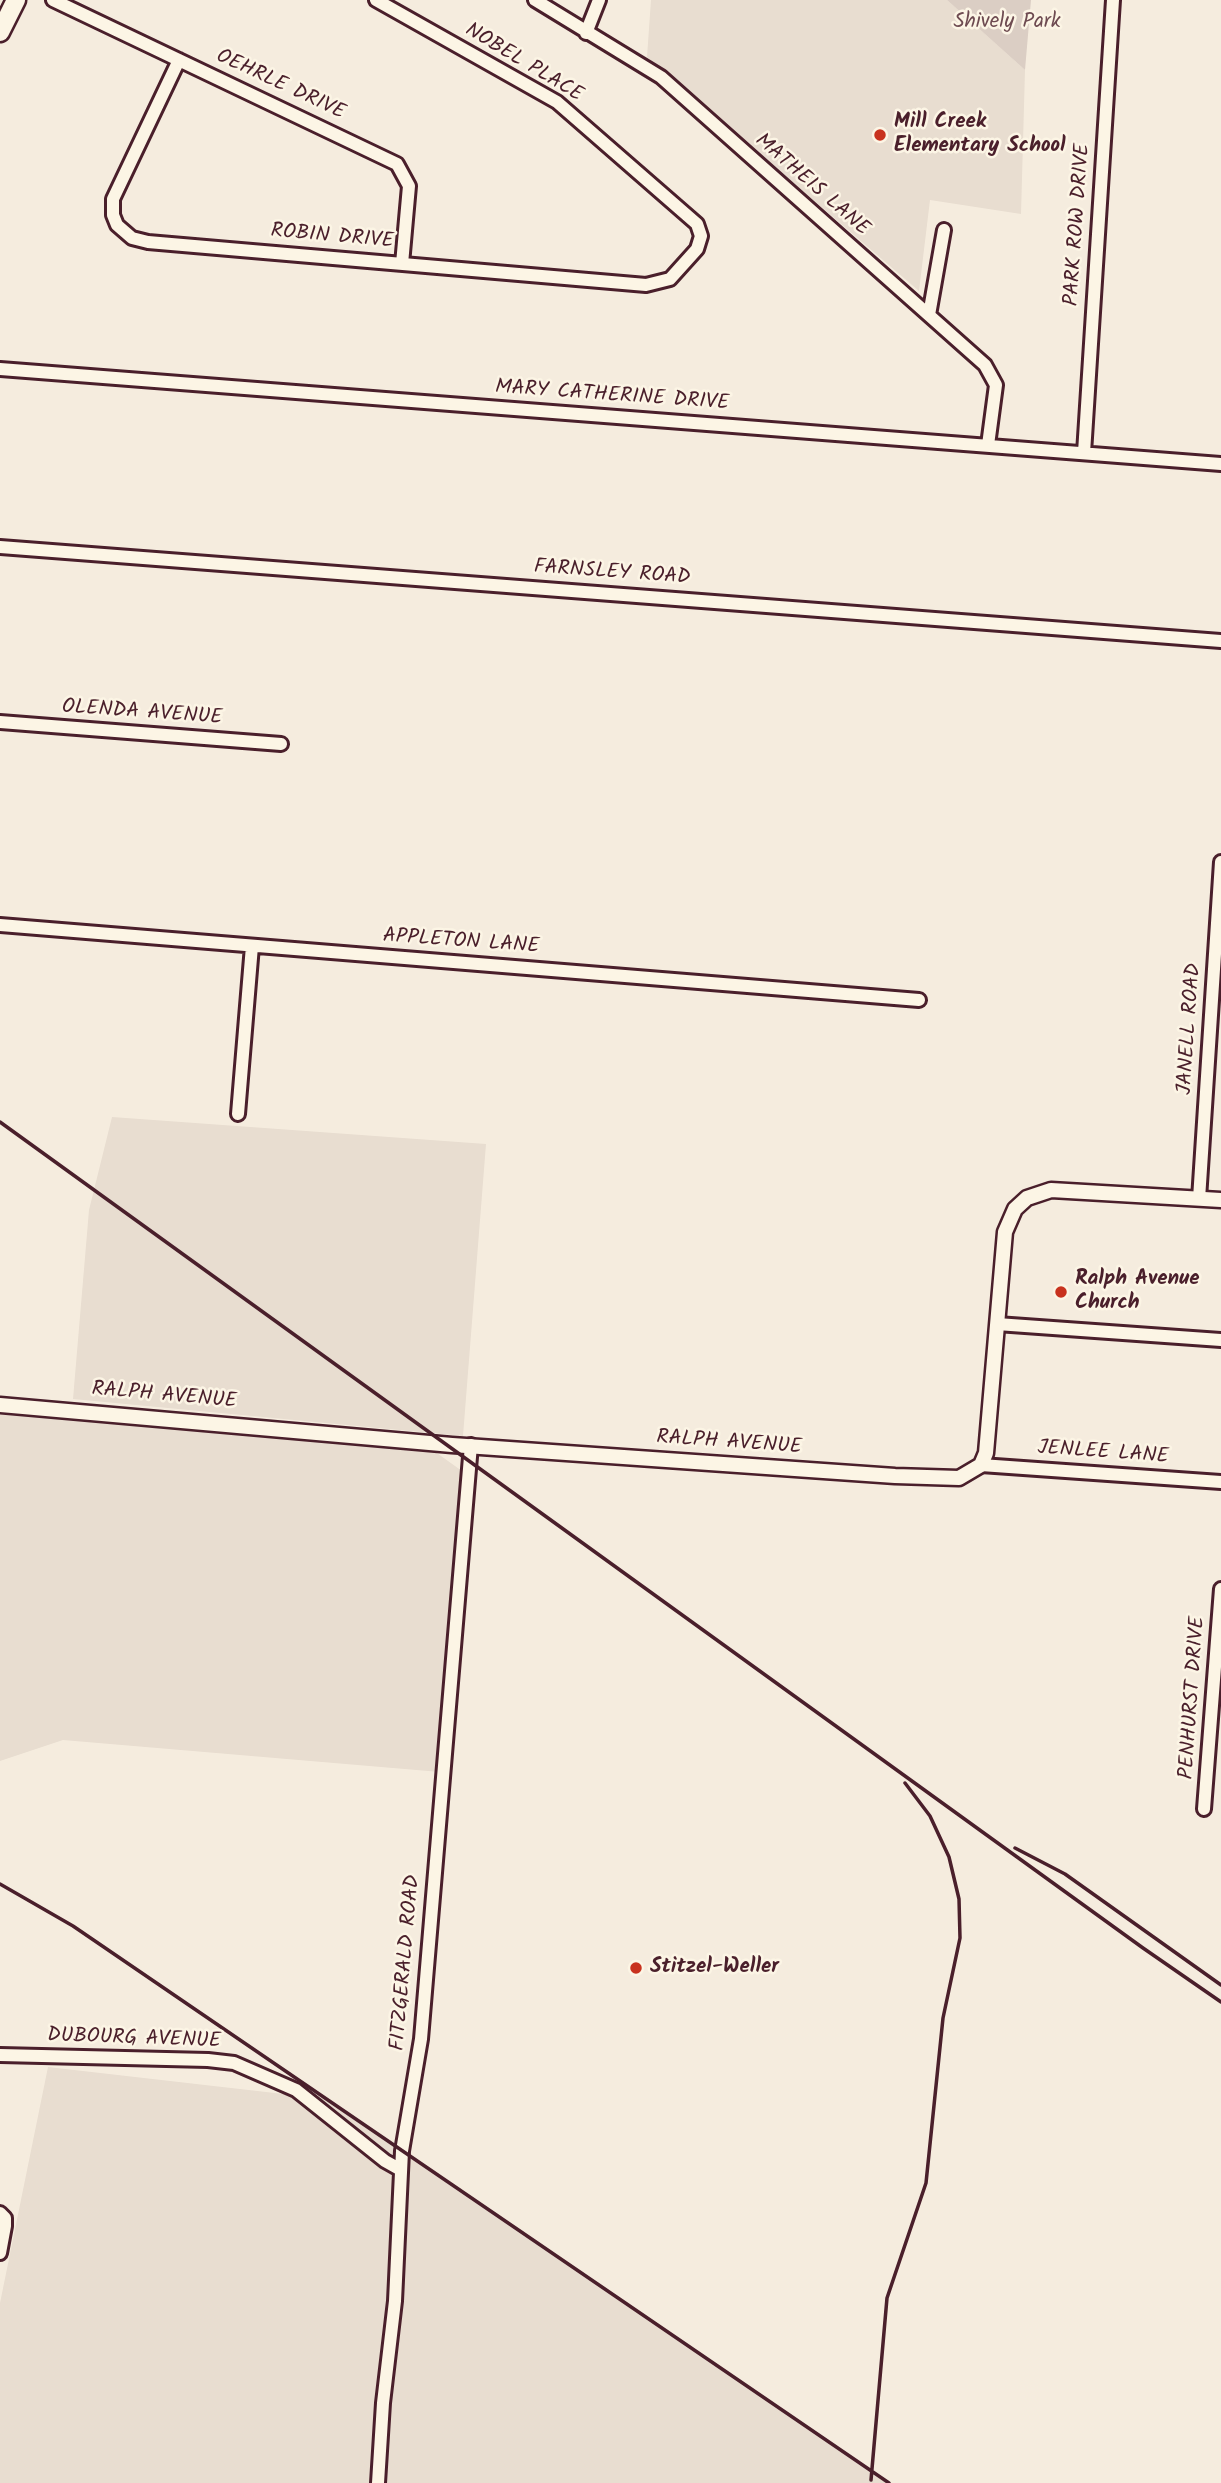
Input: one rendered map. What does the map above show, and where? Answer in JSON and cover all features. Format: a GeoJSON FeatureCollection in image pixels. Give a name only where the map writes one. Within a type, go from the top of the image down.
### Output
{"type":"FeatureCollection","features":[{"type":"Feature","properties":{"kind":"main road"},"geometry":{"type":"LineString","coordinates":[[0,32],[16,0]]}},
{"type":"Feature","properties":{"kind":"street","name":"OEHRLE DRIVE"},"geometry":{"type":"LineString","coordinates":[[53,0],[397,164],[409,186],[402,264]]}},
{"type":"Feature","properties":{"kind":"street","name":"NOBEL PLACE"},"geometry":{"type":"LineString","coordinates":[[376,0],[557,102],[697,224],[701,232]]}},
{"type":"Feature","properties":{"kind":"street","name":"MATHEIS LANE"},"geometry":{"type":"LineString","coordinates":[[536,0],[661,77],[985,365],[995,378],[988,445]]}},
{"type":"Feature","properties":{"kind":"street"},"geometry":{"type":"LineString","coordinates":[[586,33],[599,0]]}},
{"type":"Feature","properties":{"kind":"street","name":"PARK ROW DRIVE"},"geometry":{"type":"LineString","coordinates":[[1084,453],[1113,0]]}},
{"type":"Feature","properties":{"kind":"street","name":"ROBIN DRIVE"},"geometry":{"type":"LineString","coordinates":[[179,60],[113,200],[113,215],[122,231],[148,242],[658,285],[670,279],[696,249],[701,232]]}},
{"type":"Feature","properties":{"kind":"street"},"geometry":{"type":"LineString","coordinates":[[929,315],[944,230]]}},
{"type":"Feature","properties":{"kind":"street","name":"MARY CATHERINE DRIVE"},"geometry":{"type":"LineString","coordinates":[[0,369],[1221,464]]}},
{"type":"Feature","properties":{"kind":"street","name":"FARNSLEY ROAD"},"geometry":{"type":"LineString","coordinates":[[0,547],[1221,642]]}},
{"type":"Feature","properties":{"kind":"street","name":"OLENDA AVENUE"},"geometry":{"type":"LineString","coordinates":[[0,722],[281,744]]}},
{"type":"Feature","properties":{"kind":"street","name":"JANELL ROAD"},"geometry":{"type":"LineString","coordinates":[[1199,1199],[1221,862]]}},
{"type":"Feature","properties":{"kind":"street","name":"APPLETON LANE"},"geometry":{"type":"LineString","coordinates":[[0,925],[919,1000]]}},
{"type":"Feature","properties":{"kind":"street"},"geometry":{"type":"LineString","coordinates":[[238,1114],[252,946]]}},
{"type":"Feature","properties":{"kind":"street"},"geometry":{"type":"LineString","coordinates":[[982,1465],[987,1443],[1005,1232],[1011,1216],[1027,1198],[1051,1190],[1221,1200]]}},
{"type":"Feature","properties":{"kind":"street"},"geometry":{"type":"LineString","coordinates":[[997,1324],[1221,1340]]}},
{"type":"Feature","properties":{"kind":"street","name":"RALPH AVENUE"},"geometry":{"type":"LineString","coordinates":[[0,1405],[471,1446],[944,1479],[959,1478],[982,1465]]}},
{"type":"Feature","properties":{"kind":"street","name":"FITZGERALD ROAD"},"geometry":{"type":"LineString","coordinates":[[379,2483],[383,2403],[395,2301],[401,2170],[405,2127],[421,2039],[471,1446]]}},
{"type":"Feature","properties":{"kind":"street","name":"JENLEE LANE"},"geometry":{"type":"LineString","coordinates":[[982,1465],[1221,1482]]}},
{"type":"Feature","properties":{"kind":"street","name":"PENHURST DRIVE"},"geometry":{"type":"LineString","coordinates":[[1205,1809],[1221,1589]]}},
{"type":"Feature","properties":{"kind":"street","name":"DUBOURG AVENUE"},"geometry":{"type":"LineString","coordinates":[[0,2055],[234,2063],[296,2090],[364,2145],[401,2170]]}},
{"type":"Feature","properties":{"kind":"street"},"geometry":{"type":"LineString","coordinates":[[0,2213],[5,2218],[0,2253]]}},
{"type":"Feature","properties":{"kind":"shaded area","name":"Mill Creek Elementary School"},"geometry":{"type":"Polygon","coordinates":[[[651,0],[947,0],[1025,70],[1021,214],[930,200],[919,291],[647,57],[651,0]]]}},
{"type":"Feature","properties":{"kind":"shaded area"},"geometry":{"type":"Polygon","coordinates":[[[112,1117],[486,1144],[463,1436],[73,1399],[89,1210],[112,1117]]]}},
{"type":"Feature","properties":{"kind":"shaded area"},"geometry":{"type":"Polygon","coordinates":[[[0,1413],[434,1451],[462,1471],[440,1772],[63,1740],[0,1761],[0,1413]]]}},
{"type":"Feature","properties":{"kind":"shaded area"},"geometry":{"type":"Polygon","coordinates":[[[48,2067],[327,2099],[889,2483],[0,2483],[0,2303],[48,2067]]]}},
{"type":"Feature","properties":{"kind":"green space","name":"Shively Park"},"geometry":{"type":"Polygon","coordinates":[[[947,0],[1031,0],[1025,70],[947,0]]]}},
{"type":"Feature","properties":{"kind":"railway"},"geometry":{"type":"LineString","coordinates":[[0,1122],[1221,2002]]}},
{"type":"Feature","properties":{"kind":"railway"},"geometry":{"type":"LineString","coordinates":[[871,2480],[887,2298],[926,2183],[943,2018],[960,1938],[959,1899],[949,1857],[930,1816],[905,1783]]}},
{"type":"Feature","properties":{"kind":"railway"},"geometry":{"type":"LineString","coordinates":[[1015,1848],[1065,1874],[1221,1985]]}},
{"type":"Feature","properties":{"kind":"railway"},"geometry":{"type":"LineString","coordinates":[[0,1884],[73,1926],[889,2483]]}},
{"type":"Feature","properties":{"kind":"place","name":"Mill Creek Elementary School"},"geometry":{"type":"Point","coordinates":[880,135]}},
{"type":"Feature","properties":{"kind":"place","name":"Ralph Avenue Church"},"geometry":{"type":"Point","coordinates":[1061,1292]}},
{"type":"Feature","properties":{"kind":"place","name":"Stitzel-Weller"},"geometry":{"type":"Point","coordinates":[636,1968]}}]}
